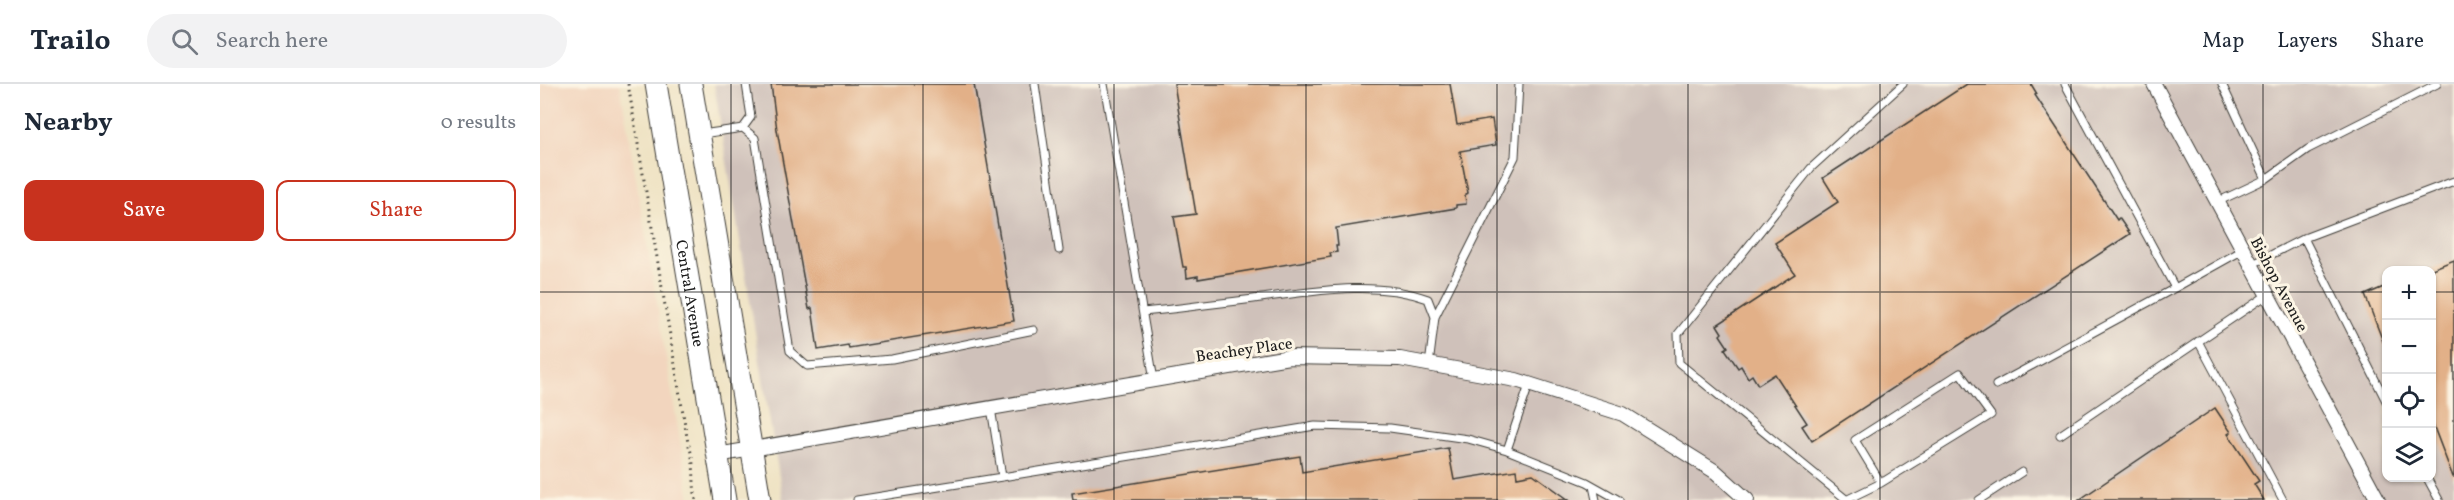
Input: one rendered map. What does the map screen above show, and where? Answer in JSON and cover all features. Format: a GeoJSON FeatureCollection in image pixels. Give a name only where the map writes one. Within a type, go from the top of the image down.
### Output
{"type":"FeatureCollection","features":[{"type":"Feature","properties":{"kind":"main road","name":"Central Avenue"},"geometry":{"type":"LineString","coordinates":[[656,84],[725,500]]}},
{"type":"Feature","properties":{"kind":"main road"},"geometry":{"type":"LineString","coordinates":[[691,84],[759,500]]}},
{"type":"Feature","properties":{"kind":"main road"},"geometry":{"type":"LineString","coordinates":[[665,140],[699,134]]}},
{"type":"Feature","properties":{"kind":"street","name":"Bishop Avenue"},"geometry":{"type":"LineString","coordinates":[[2154,84],[2378,500]]}},
{"type":"Feature","properties":{"kind":"street","name":"Beachey Place"},"geometry":{"type":"LineString","coordinates":[[717,454],[1289,357],[1400,359],[1529,385],[1623,414],[1716,472],[1747,500]]}},
{"type":"Feature","properties":{"kind":"lane"},"geometry":{"type":"LineString","coordinates":[[699,134],[743,128],[751,117],[746,84]]}},
{"type":"Feature","properties":{"kind":"lane"},"geometry":{"type":"LineString","coordinates":[[1035,84],[1059,250]]}},
{"type":"Feature","properties":{"kind":"lane"},"geometry":{"type":"LineString","coordinates":[[1104,84],[1155,380]]}},
{"type":"Feature","properties":{"kind":"lane"},"geometry":{"type":"LineString","coordinates":[[1429,364],[1435,317],[1515,158],[1519,84]]}},
{"type":"Feature","properties":{"kind":"lane"},"geometry":{"type":"LineString","coordinates":[[1881,483],[1854,440],[1960,373],[1991,415],[1881,483],[1847,500],[1705,387],[1679,363],[1678,334],[1811,168],[1903,84]]}},
{"type":"Feature","properties":{"kind":"lane"},"geometry":{"type":"LineString","coordinates":[[2065,84],[2175,288]]}},
{"type":"Feature","properties":{"kind":"lane"},"geometry":{"type":"LineString","coordinates":[[2222,84],[2266,179]]}},
{"type":"Feature","properties":{"kind":"lane"},"geometry":{"type":"LineString","coordinates":[[2217,202],[2266,179],[2308,149],[2437,84]]}},
{"type":"Feature","properties":{"kind":"lane"},"geometry":{"type":"LineString","coordinates":[[743,128],[755,138],[790,351],[807,366],[892,359],[1034,330]]}},
{"type":"Feature","properties":{"kind":"lane"},"geometry":{"type":"LineString","coordinates":[[2251,265],[2304,238],[2454,181]]}},
{"type":"Feature","properties":{"kind":"lane"},"geometry":{"type":"LineString","coordinates":[[2304,238],[2382,393]]}},
{"type":"Feature","properties":{"kind":"lane"},"geometry":{"type":"LineString","coordinates":[[1996,385],[2243,250]]}},
{"type":"Feature","properties":{"kind":"lane"},"geometry":{"type":"LineString","coordinates":[[1143,312],[1322,290],[1376,290],[1411,292],[1428,299],[1435,317]]}},
{"type":"Feature","properties":{"kind":"lane"},"geometry":{"type":"LineString","coordinates":[[2060,435],[2267,295]]}},
{"type":"Feature","properties":{"kind":"lane"},"geometry":{"type":"LineString","coordinates":[[2198,341],[2283,500]]}},
{"type":"Feature","properties":{"kind":"lane"},"geometry":{"type":"LineString","coordinates":[[1507,450],[1529,385]]}},
{"type":"Feature","properties":{"kind":"lane"},"geometry":{"type":"LineString","coordinates":[[991,408],[1002,477]]}},
{"type":"Feature","properties":{"kind":"lane"},"geometry":{"type":"LineString","coordinates":[[857,500],[1315,426],[1390,428],[1468,440],[1507,450],[1593,486],[1619,500]]}},
{"type":"Feature","properties":{"kind":"lane"},"geometry":{"type":"LineString","coordinates":[[1979,500],[2022,472]]}},
{"type":"Feature","properties":{"kind":"lane"},"geometry":{"type":"LineString","coordinates":[[2430,482],[2439,500]]}},
{"type":"Feature","properties":{"kind":"lane"},"geometry":{"type":"LineString","coordinates":[[1593,486],[1596,500]]}},
{"type":"Feature","properties":{"kind":"path"},"geometry":{"type":"LineString","coordinates":[[628,84],[688,443],[694,459],[693,483],[696,500]]}},
{"type":"Feature","properties":{"kind":"shaded area"},"geometry":{"type":"Polygon","coordinates":[[[540,84],[620,84],[690,500],[540,500],[540,84]]]}},
{"type":"Feature","properties":{"kind":"shaded area"},"geometry":{"type":"Polygon","coordinates":[[[714,84],[2454,84],[2454,500],[783,500],[714,84]]]}},
{"type":"Feature","properties":{"kind":"building"},"geometry":{"type":"Polygon","coordinates":[[[771,84],[974,84],[1014,321],[849,348],[848,345],[818,350],[777,130],[771,84]]]}},
{"type":"Feature","properties":{"kind":"building"},"geometry":{"type":"Polygon","coordinates":[[[1174,84],[1450,84],[1457,125],[1492,119],[1496,145],[1460,151],[1468,193],[1465,194],[1466,204],[1456,205],[1456,208],[1336,228],[1337,252],[1330,253],[1331,257],[1198,279],[1198,276],[1187,278],[1174,217],[1196,214],[1174,84]]]}},
{"type":"Feature","properties":{"kind":"building"},"geometry":{"type":"Polygon","coordinates":[[[1967,84],[2031,84],[2037,94],[2035,95],[2117,220],[2119,218],[2130,234],[1812,441],[1802,426],[1807,423],[1775,374],[1758,385],[1752,375],[1748,378],[1741,366],[1738,368],[1725,349],[1728,347],[1717,325],[1795,274],[1775,243],[1838,202],[1823,178],[1967,84]]]}},
{"type":"Feature","properties":{"kind":"building"},"geometry":{"type":"Polygon","coordinates":[[[2454,260],[2454,477],[2436,432],[2436,267],[2454,260]]]}},
{"type":"Feature","properties":{"kind":"building"},"geometry":{"type":"Polygon","coordinates":[[[2382,288],[2382,339],[2365,295],[2382,288]]]}},
{"type":"Feature","properties":{"kind":"building"},"geometry":{"type":"Polygon","coordinates":[[[2215,408],[2231,432],[2228,434],[2259,481],[2254,484],[2264,500],[2079,500],[2215,408]]]}},
{"type":"Feature","properties":{"kind":"building"},"geometry":{"type":"Polygon","coordinates":[[[1448,448],[1454,480],[1516,470],[1517,477],[1533,474],[1569,500],[1073,500],[1072,493],[1300,456],[1302,472],[1448,448]]]}}]}
